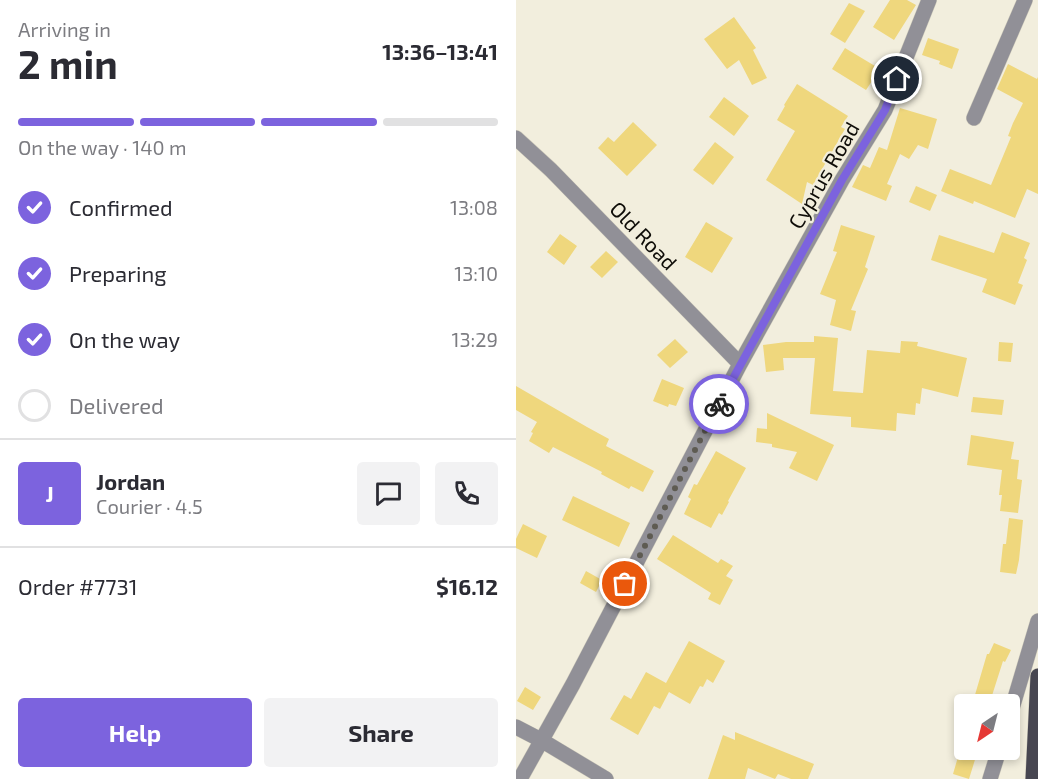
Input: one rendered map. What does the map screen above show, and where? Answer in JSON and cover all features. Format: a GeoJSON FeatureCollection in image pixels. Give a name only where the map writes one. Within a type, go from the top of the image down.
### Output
{"type":"FeatureCollection","features":[{"type":"Feature","properties":{"kind":"main road"},"geometry":{"type":"LineString","coordinates":[[1033,779],[1038,676]]}},
{"type":"Feature","properties":{"kind":"street","name":"Cyprus Road"},"geometry":{"type":"LineString","coordinates":[[520,779],[573,684],[740,364],[842,180],[885,110],[929,0]]}},
{"type":"Feature","properties":{"kind":"street"},"geometry":{"type":"LineString","coordinates":[[974,118],[1025,0]]}},
{"type":"Feature","properties":{"kind":"street","name":"Old Road"},"geometry":{"type":"LineString","coordinates":[[516,138],[551,170],[740,364]]}},
{"type":"Feature","properties":{"kind":"street"},"geometry":{"type":"LineString","coordinates":[[1016,694],[1038,621]]}},
{"type":"Feature","properties":{"kind":"street"},"geometry":{"type":"LineString","coordinates":[[516,727],[606,779]]}},
{"type":"Feature","properties":{"kind":"street"},"geometry":{"type":"LineString","coordinates":[[990,779],[996,760]]}},
{"type":"Feature","properties":{"kind":"building"},"geometry":{"type":"Polygon","coordinates":[[[890,0],[907,0],[916,5],[894,40],[873,27],[890,0]]]}},
{"type":"Feature","properties":{"kind":"building"},"geometry":{"type":"Polygon","coordinates":[[[849,3],[865,11],[845,43],[830,34],[849,3]]]}},
{"type":"Feature","properties":{"kind":"building"},"geometry":{"type":"Polygon","coordinates":[[[734,17],[756,48],[753,50],[767,78],[752,85],[739,60],[727,69],[704,39],[734,17]]]}},
{"type":"Feature","properties":{"kind":"building"},"geometry":{"type":"Polygon","coordinates":[[[928,38],[959,49],[952,69],[939,64],[940,61],[922,55],[928,38]]]}},
{"type":"Feature","properties":{"kind":"building"},"geometry":{"type":"Polygon","coordinates":[[[845,48],[880,69],[866,90],[832,69],[845,48]]]}},
{"type":"Feature","properties":{"kind":"building"},"geometry":{"type":"Polygon","coordinates":[[[1008,64],[1037,79],[1038,77],[1038,194],[1027,189],[1015,218],[974,201],[973,204],[941,191],[950,169],[991,185],[1011,137],[1008,136],[1013,123],[1023,103],[997,89],[1008,64]]]}},
{"type":"Feature","properties":{"kind":"building"},"geometry":{"type":"Polygon","coordinates":[[[797,84],[848,116],[841,127],[845,129],[813,185],[807,182],[802,204],[766,180],[795,131],[777,120],[797,84]]]}},
{"type":"Feature","properties":{"kind":"building"},"geometry":{"type":"Polygon","coordinates":[[[724,97],[749,116],[734,136],[709,117],[724,97]]]}},
{"type":"Feature","properties":{"kind":"building"},"geometry":{"type":"Polygon","coordinates":[[[900,108],[937,119],[928,149],[918,145],[909,159],[900,154],[887,184],[892,186],[886,201],[852,187],[863,165],[870,168],[879,147],[887,150],[900,108]]]}},
{"type":"Feature","properties":{"kind":"building"},"geometry":{"type":"Polygon","coordinates":[[[633,122],[657,145],[627,176],[598,148],[608,137],[614,142],[633,122]]]}},
{"type":"Feature","properties":{"kind":"building"},"geometry":{"type":"Polygon","coordinates":[[[715,142],[734,157],[713,185],[693,170],[715,142]]]}},
{"type":"Feature","properties":{"kind":"building"},"geometry":{"type":"Polygon","coordinates":[[[916,186],[937,195],[930,211],[909,202],[916,186]]]}},
{"type":"Feature","properties":{"kind":"building"},"geometry":{"type":"Polygon","coordinates":[[[706,222],[733,238],[712,273],[685,257],[706,222]]]}},
{"type":"Feature","properties":{"kind":"building"},"geometry":{"type":"Polygon","coordinates":[[[841,225],[875,236],[865,267],[868,269],[851,310],[856,311],[851,331],[830,325],[836,300],[820,294],[837,252],[833,251],[841,225]]]}},
{"type":"Feature","properties":{"kind":"building"},"geometry":{"type":"Polygon","coordinates":[[[1002,232],[1030,243],[1024,258],[1027,260],[1018,283],[1023,285],[1015,305],[982,292],[987,279],[931,260],[939,235],[994,253],[1002,232]]]}},
{"type":"Feature","properties":{"kind":"building"},"geometry":{"type":"Polygon","coordinates":[[[560,234],[577,246],[564,265],[547,252],[560,234]]]}},
{"type":"Feature","properties":{"kind":"building"},"geometry":{"type":"Polygon","coordinates":[[[606,251],[618,262],[602,278],[590,267],[606,251]]]}},
{"type":"Feature","properties":{"kind":"building"},"geometry":{"type":"Polygon","coordinates":[[[814,336],[838,338],[833,391],[863,393],[867,350],[900,353],[901,341],[918,342],[917,346],[967,358],[958,397],[922,388],[920,404],[916,403],[915,415],[897,413],[896,431],[851,427],[851,417],[810,414],[815,358],[783,358],[784,370],[766,372],[763,345],[814,342],[814,336]]]}},
{"type":"Feature","properties":{"kind":"building"},"geometry":{"type":"Polygon","coordinates":[[[675,339],[688,352],[670,368],[657,355],[675,339]]]}},
{"type":"Feature","properties":{"kind":"building"},"geometry":{"type":"Polygon","coordinates":[[[999,342],[1013,343],[1011,362],[998,361],[999,342]]]}},
{"type":"Feature","properties":{"kind":"building"},"geometry":{"type":"Polygon","coordinates":[[[662,379],[684,388],[676,406],[669,404],[668,407],[653,401],[662,379]]]}},
{"type":"Feature","properties":{"kind":"building"},"geometry":{"type":"Polygon","coordinates":[[[516,386],[609,439],[606,446],[654,471],[643,492],[631,486],[629,489],[601,474],[602,472],[553,447],[549,453],[529,441],[537,422],[516,410],[516,386]]]}},
{"type":"Feature","properties":{"kind":"building"},"geometry":{"type":"Polygon","coordinates":[[[973,397],[1004,400],[1002,415],[971,412],[973,397]]]}},
{"type":"Feature","properties":{"kind":"building"},"geometry":{"type":"Polygon","coordinates":[[[767,413],[834,445],[817,481],[789,468],[797,452],[772,447],[772,444],[756,442],[757,428],[767,429],[767,413]]]}},
{"type":"Feature","properties":{"kind":"building"},"geometry":{"type":"Polygon","coordinates":[[[971,435],[1014,442],[1011,459],[1019,460],[1017,479],[1022,480],[1018,513],[1000,511],[1002,470],[967,465],[971,435]]]}},
{"type":"Feature","properties":{"kind":"building"},"geometry":{"type":"Polygon","coordinates":[[[716,451],[746,468],[722,515],[719,513],[711,528],[684,514],[691,499],[688,497],[694,484],[697,485],[716,451]]]}},
{"type":"Feature","properties":{"kind":"building"},"geometry":{"type":"Polygon","coordinates":[[[573,496],[630,523],[619,547],[562,520],[573,496]]]}},
{"type":"Feature","properties":{"kind":"building"},"geometry":{"type":"Polygon","coordinates":[[[1009,518],[1023,520],[1016,574],[1000,572],[1009,518]]]}},
{"type":"Feature","properties":{"kind":"building"},"geometry":{"type":"Polygon","coordinates":[[[523,524],[547,536],[537,558],[516,548],[516,539],[523,524]]]}},
{"type":"Feature","properties":{"kind":"building"},"geometry":{"type":"Polygon","coordinates":[[[673,535],[718,563],[721,559],[733,566],[726,576],[733,580],[720,605],[708,599],[711,593],[657,559],[673,535]]]}},
{"type":"Feature","properties":{"kind":"building"},"geometry":{"type":"Polygon","coordinates":[[[586,571],[602,580],[596,592],[580,583],[586,571]]]}},
{"type":"Feature","properties":{"kind":"building"},"geometry":{"type":"Polygon","coordinates":[[[689,641],[725,661],[713,683],[707,679],[703,687],[700,686],[690,704],[669,692],[660,709],[654,706],[638,735],[610,719],[624,695],[631,699],[646,672],[666,683],[689,641]]]}},
{"type":"Feature","properties":{"kind":"building"},"geometry":{"type":"Polygon","coordinates":[[[994,643],[1011,650],[1005,662],[1003,661],[992,694],[975,694],[987,654],[994,643]]]}},
{"type":"Feature","properties":{"kind":"building"},"geometry":{"type":"Polygon","coordinates":[[[525,687],[541,697],[533,710],[517,701],[525,687]]]}},
{"type":"Feature","properties":{"kind":"building"},"geometry":{"type":"Polygon","coordinates":[[[735,732],[814,764],[808,779],[791,779],[778,774],[775,779],[748,768],[745,779],[708,779],[723,735],[735,740],[735,732]]]}},
{"type":"Feature","properties":{"kind":"building"},"geometry":{"type":"Polygon","coordinates":[[[957,760],[975,760],[969,779],[953,774],[957,760]]]}},
{"type":"Feature","properties":{"kind":"way so far"},"geometry":{"type":"LineString","coordinates":[[625,584],[719,404]]}},
{"type":"Feature","properties":{"kind":"route"},"geometry":{"type":"LineString","coordinates":[[719,404],[842,180],[885,110],[897,79]]}}]}
